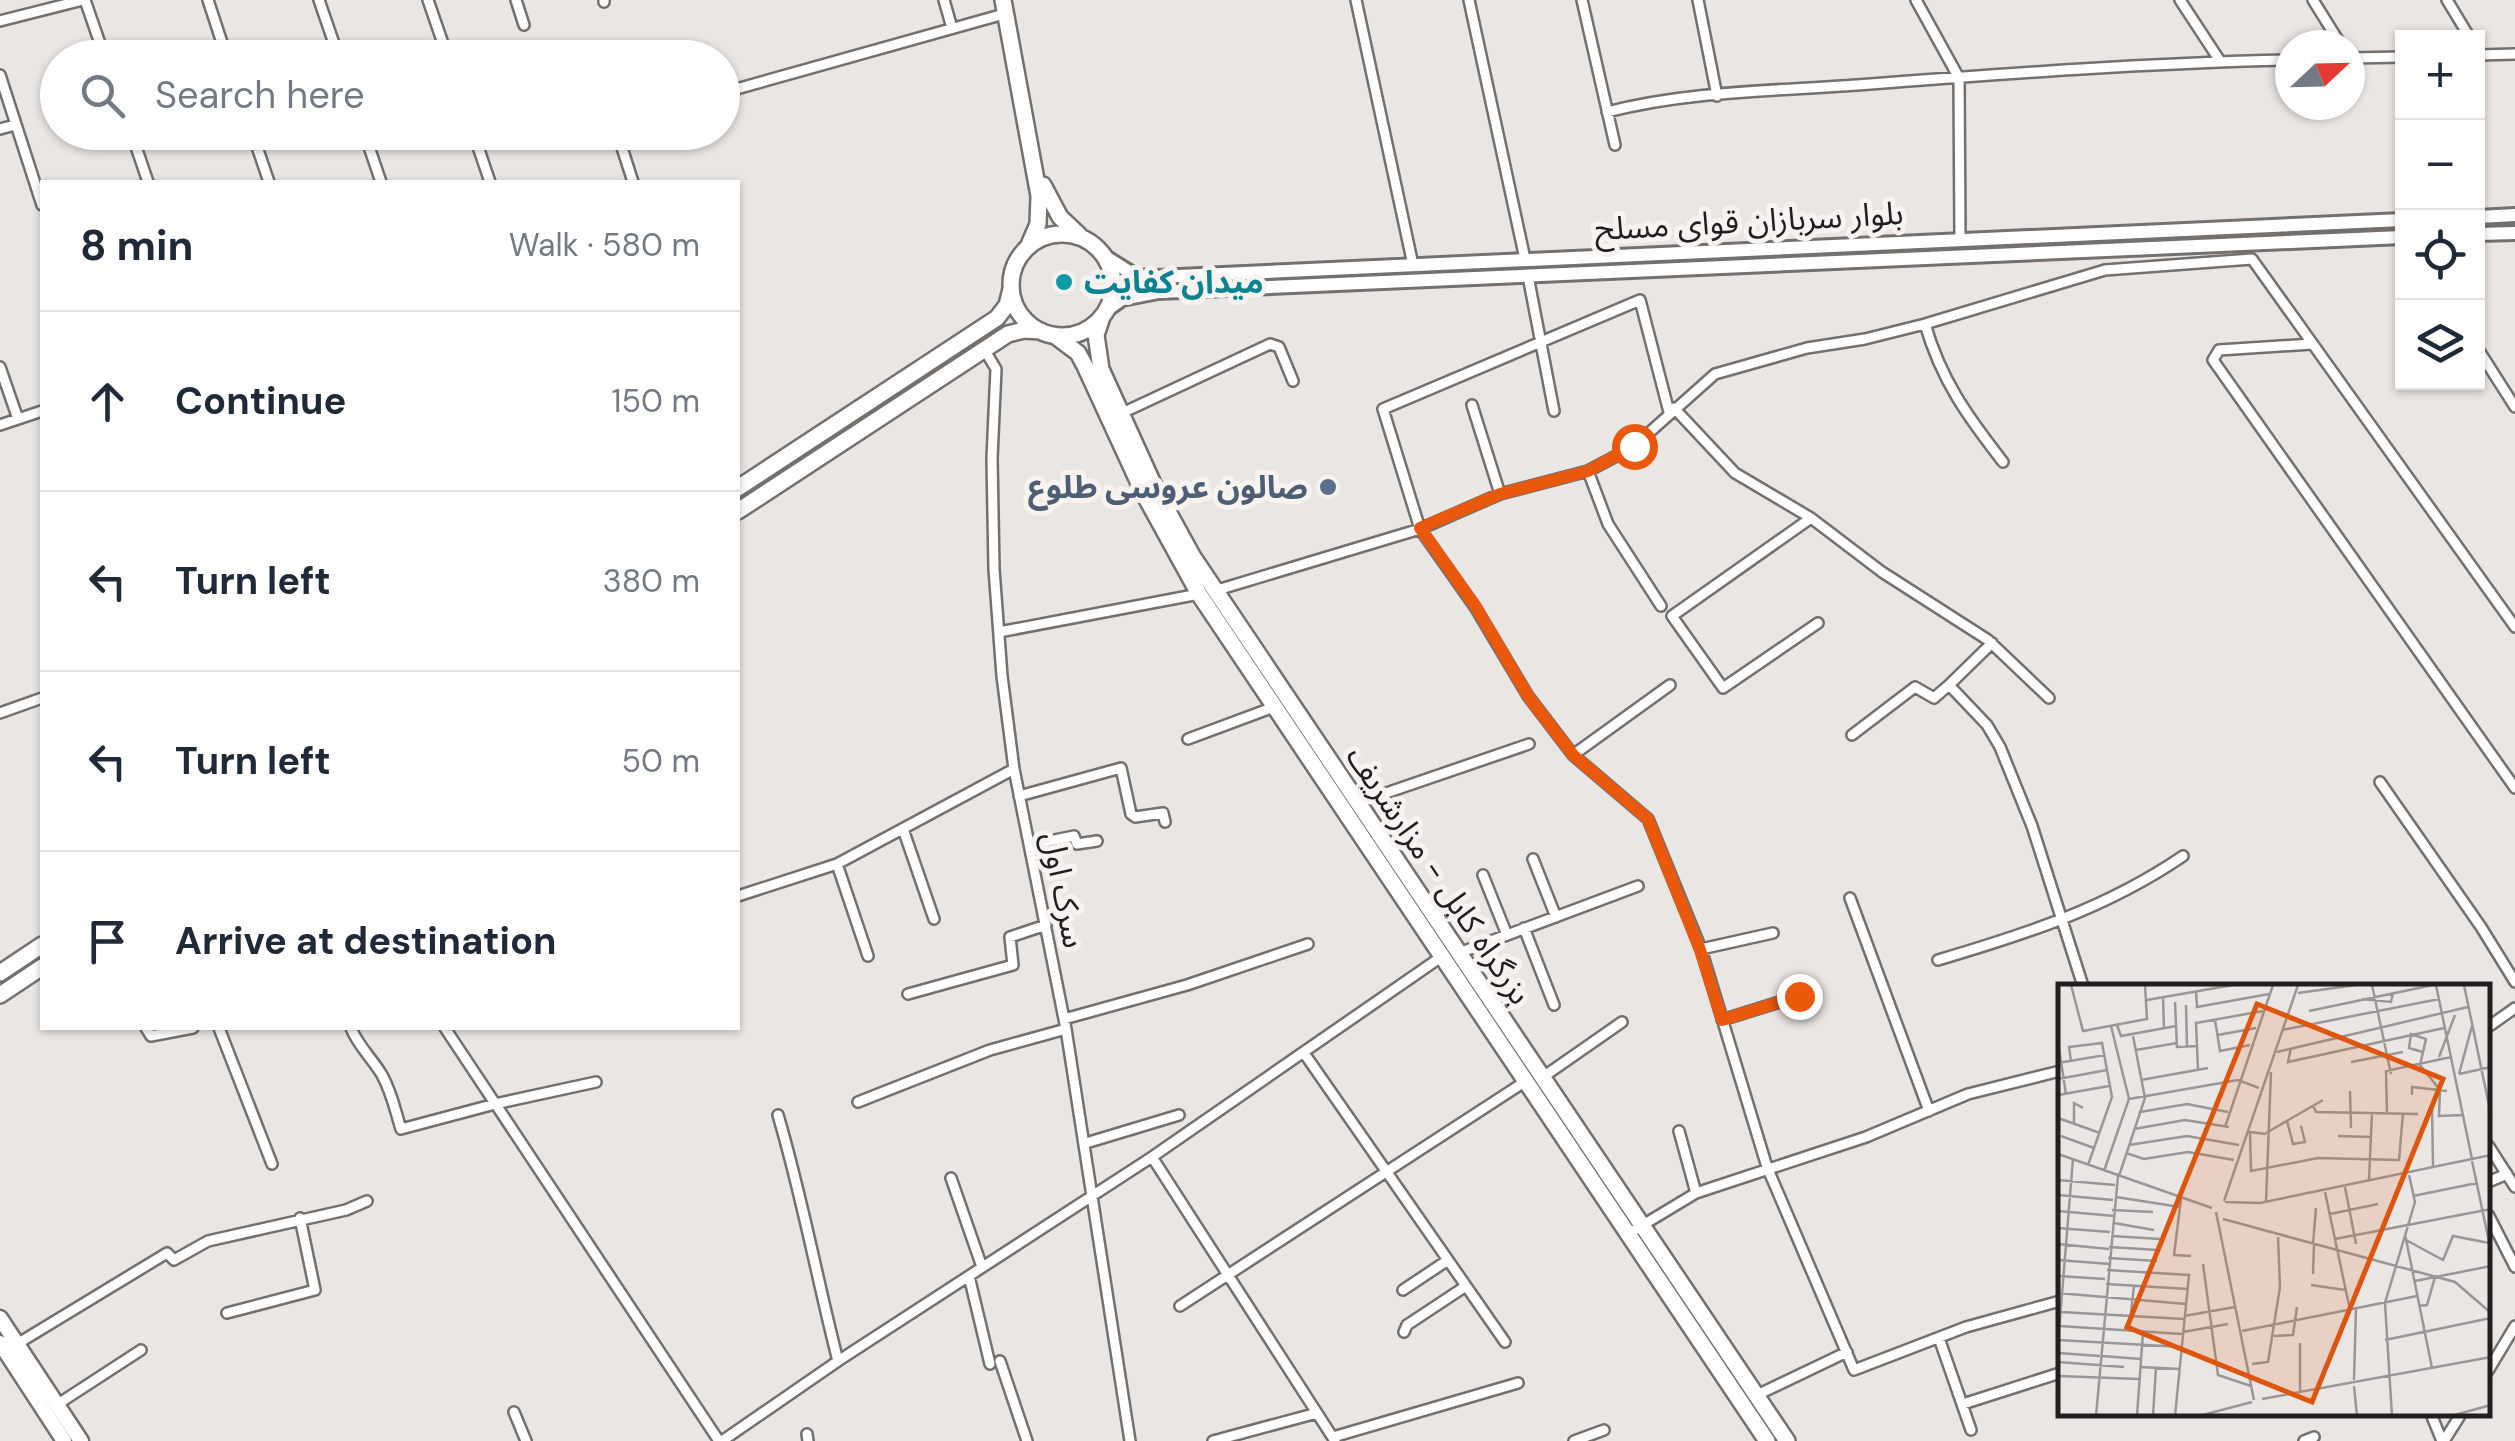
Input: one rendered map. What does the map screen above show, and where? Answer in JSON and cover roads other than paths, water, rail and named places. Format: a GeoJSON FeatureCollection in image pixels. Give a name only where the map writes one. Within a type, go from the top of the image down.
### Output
{"type":"FeatureCollection","features":[{"type":"Feature","properties":{"kind":"highway"},"geometry":{"type":"LineString","coordinates":[[740,487],[998,318],[1008,304],[1015,265],[1038,224],[1036,168],[1004,7]]}},
{"type":"Feature","properties":{"kind":"highway"},"geometry":{"type":"LineString","coordinates":[[740,510],[1008,334],[1024,330],[1072,335],[1088,329],[1104,314],[1113,283],[1104,256],[1050,202],[1036,168]]}},
{"type":"Feature","properties":{"kind":"highway"},"geometry":{"type":"LineString","coordinates":[[1029,246],[1054,234],[1081,237]]}},
{"type":"Feature","properties":{"kind":"highway"},"geometry":{"type":"LineString","coordinates":[[1011,289],[1020,314],[1048,333]]}},
{"type":"Feature","properties":{"kind":"highway","name":"بزرگراه کابل - مزارشریف"},"geometry":{"type":"LineString","coordinates":[[1104,314],[1096,335],[1096,351],[1119,414],[1207,592],[1357,803],[1543,1077],[1767,1441]]}},
{"type":"Feature","properties":{"kind":"highway","name":"بزرگراه کابل - مزارشریف"},"geometry":{"type":"LineString","coordinates":[[1048,333],[1078,354],[1144,494],[1274,707],[1526,1082],[1787,1441]]}},
{"type":"Feature","properties":{"kind":"highway"},"geometry":{"type":"LineString","coordinates":[[0,973],[40,946]]}},
{"type":"Feature","properties":{"kind":"highway"},"geometry":{"type":"LineString","coordinates":[[0,995],[40,968]]}},
{"type":"Feature","properties":{"kind":"main road"},"geometry":{"type":"LineString","coordinates":[[2485,217],[2515,215]]}},
{"type":"Feature","properties":{"kind":"main road","name":"بلوار سربازان قوای مسلح"},"geometry":{"type":"LineString","coordinates":[[1104,256],[1136,276],[1157,277],[2395,220]]}},
{"type":"Feature","properties":{"kind":"main road"},"geometry":{"type":"LineString","coordinates":[[2485,234],[2515,232]]}},
{"type":"Feature","properties":{"kind":"main road","name":"بلوار سربازان قوای مسلح"},"geometry":{"type":"LineString","coordinates":[[1104,314],[1122,299],[1158,292],[2395,238]]}},
{"type":"Feature","properties":{"kind":"main road"},"geometry":{"type":"LineString","coordinates":[[0,1318],[5,1347],[64,1441]]}},
{"type":"Feature","properties":{"kind":"main road"},"geometry":{"type":"LineString","coordinates":[[5,1347],[58,1404],[81,1441]]}},
{"type":"Feature","properties":{"kind":"street"},"geometry":{"type":"LineString","coordinates":[[0,21],[84,0],[98,40]]}},
{"type":"Feature","properties":{"kind":"street"},"geometry":{"type":"LineString","coordinates":[[208,0],[221,40]]}},
{"type":"Feature","properties":{"kind":"street"},"geometry":{"type":"LineString","coordinates":[[319,0],[332,40]]}},
{"type":"Feature","properties":{"kind":"street"},"geometry":{"type":"LineString","coordinates":[[428,0],[442,40]]}},
{"type":"Feature","properties":{"kind":"street"},"geometry":{"type":"LineString","coordinates":[[516,0],[524,25]]}},
{"type":"Feature","properties":{"kind":"street"},"geometry":{"type":"LineString","coordinates":[[944,0],[952,28]]}},
{"type":"Feature","properties":{"kind":"street"},"geometry":{"type":"LineString","coordinates":[[1356,0],[1413,265]]}},
{"type":"Feature","properties":{"kind":"street"},"geometry":{"type":"LineString","coordinates":[[1469,0],[1525,259]]}},
{"type":"Feature","properties":{"kind":"street"},"geometry":{"type":"LineString","coordinates":[[1582,0],[1615,145]]}},
{"type":"Feature","properties":{"kind":"street"},"geometry":{"type":"LineString","coordinates":[[1698,0],[1717,96]]}},
{"type":"Feature","properties":{"kind":"street"},"geometry":{"type":"LineString","coordinates":[[1916,0],[1959,78],[1960,239]]}},
{"type":"Feature","properties":{"kind":"street"},"geometry":{"type":"LineString","coordinates":[[2180,0],[2220,62]]}},
{"type":"Feature","properties":{"kind":"street"},"geometry":{"type":"LineString","coordinates":[[2312,0],[2331,30]]}},
{"type":"Feature","properties":{"kind":"street"},"geometry":{"type":"LineString","coordinates":[[2447,0],[2465,30]]}},
{"type":"Feature","properties":{"kind":"street"},"geometry":{"type":"LineString","coordinates":[[740,88],[952,28],[1004,7]]}},
{"type":"Feature","properties":{"kind":"street"},"geometry":{"type":"LineString","coordinates":[[2485,53],[2515,54]]}},
{"type":"Feature","properties":{"kind":"street"},"geometry":{"type":"LineString","coordinates":[[2365,58],[2395,57]]}},
{"type":"Feature","properties":{"kind":"street"},"geometry":{"type":"LineString","coordinates":[[1608,112],[1648,102],[1717,96],[2275,60]]}},
{"type":"Feature","properties":{"kind":"street"},"geometry":{"type":"LineString","coordinates":[[0,75],[40,198]]}},
{"type":"Feature","properties":{"kind":"street"},"geometry":{"type":"LineString","coordinates":[[0,129],[16,125]]}},
{"type":"Feature","properties":{"kind":"street"},"geometry":{"type":"LineString","coordinates":[[137,150],[147,180]]}},
{"type":"Feature","properties":{"kind":"street"},"geometry":{"type":"LineString","coordinates":[[258,150],[267,180]]}},
{"type":"Feature","properties":{"kind":"street"},"geometry":{"type":"LineString","coordinates":[[370,150],[380,180]]}},
{"type":"Feature","properties":{"kind":"street"},"geometry":{"type":"LineString","coordinates":[[479,150],[489,180]]}},
{"type":"Feature","properties":{"kind":"street"},"geometry":{"type":"LineString","coordinates":[[623,150],[632,180]]}},
{"type":"Feature","properties":{"kind":"street"},"geometry":{"type":"LineString","coordinates":[[999,632],[1207,592],[1420,528],[1500,494],[1588,471],[1634,446],[1715,374],[1807,348],[1925,324],[2105,270],[2252,259],[2515,626]]}},
{"type":"Feature","properties":{"kind":"street"},"geometry":{"type":"LineString","coordinates":[[1528,276],[1554,411]]}},
{"type":"Feature","properties":{"kind":"street"},"geometry":{"type":"LineString","coordinates":[[2049,698],[1992,643],[1882,572],[1811,518],[1735,473],[1671,410],[1640,300],[1383,410],[1420,528],[1476,607],[1528,696],[1573,755],[1648,819],[1700,950],[1767,1167],[1854,1370],[1938,1338],[2058,1302]]}},
{"type":"Feature","properties":{"kind":"street"},"geometry":{"type":"LineString","coordinates":[[1925,324],[1959,406],[2003,462]]}},
{"type":"Feature","properties":{"kind":"street"},"geometry":{"type":"LineString","coordinates":[[1119,414],[1274,344],[1293,381]]}},
{"type":"Feature","properties":{"kind":"street"},"geometry":{"type":"LineString","coordinates":[[2312,344],[2219,350],[2213,360],[2515,788]]}},
{"type":"Feature","properties":{"kind":"street","name":"سرک اول"},"geometry":{"type":"LineString","coordinates":[[984,349],[996,369],[992,458],[999,632],[1014,769],[1086,1143],[1130,1441]]}},
{"type":"Feature","properties":{"kind":"street"},"geometry":{"type":"LineString","coordinates":[[2485,361],[2515,406]]}},
{"type":"Feature","properties":{"kind":"street"},"geometry":{"type":"LineString","coordinates":[[0,367],[18,419]]}},
{"type":"Feature","properties":{"kind":"street"},"geometry":{"type":"LineString","coordinates":[[1472,406],[1500,494]]}},
{"type":"Feature","properties":{"kind":"street"},"geometry":{"type":"LineString","coordinates":[[0,425],[40,412]]}},
{"type":"Feature","properties":{"kind":"street"},"geometry":{"type":"LineString","coordinates":[[1588,471],[1608,524],[1661,606]]}},
{"type":"Feature","properties":{"kind":"street"},"geometry":{"type":"LineString","coordinates":[[1811,518],[1672,616],[1723,688],[1818,623]]}},
{"type":"Feature","properties":{"kind":"street"},"geometry":{"type":"LineString","coordinates":[[1852,735],[1916,687],[1934,698],[1992,643]]}},
{"type":"Feature","properties":{"kind":"street"},"geometry":{"type":"LineString","coordinates":[[1573,755],[1670,685]]}},
{"type":"Feature","properties":{"kind":"street"},"geometry":{"type":"LineString","coordinates":[[1949,685],[1987,725],[2000,746],[2032,826],[2082,984]]}},
{"type":"Feature","properties":{"kind":"street"},"geometry":{"type":"LineString","coordinates":[[0,713],[40,699]]}},
{"type":"Feature","properties":{"kind":"street"},"geometry":{"type":"LineString","coordinates":[[1188,739],[1274,707]]}},
{"type":"Feature","properties":{"kind":"street"},"geometry":{"type":"LineString","coordinates":[[1357,803],[1529,744]]}},
{"type":"Feature","properties":{"kind":"street"},"geometry":{"type":"LineString","coordinates":[[1020,796],[1121,768],[1130,814],[1135,818],[1163,814],[1165,822]]}},
{"type":"Feature","properties":{"kind":"street"},"geometry":{"type":"LineString","coordinates":[[740,895],[836,864],[1014,769]]}},
{"type":"Feature","properties":{"kind":"street"},"geometry":{"type":"LineString","coordinates":[[2380,782],[2515,982]]}},
{"type":"Feature","properties":{"kind":"street"},"geometry":{"type":"LineString","coordinates":[[903,829],[934,920]]}},
{"type":"Feature","properties":{"kind":"street"},"geometry":{"type":"LineString","coordinates":[[1030,846],[1074,836],[1077,844],[1097,841]]}},
{"type":"Feature","properties":{"kind":"street"},"geometry":{"type":"LineString","coordinates":[[1938,960],[2062,922],[2142,884],[2183,856]]}},
{"type":"Feature","properties":{"kind":"street"},"geometry":{"type":"LineString","coordinates":[[1533,858],[1556,917]]}},
{"type":"Feature","properties":{"kind":"street"},"geometry":{"type":"LineString","coordinates":[[836,864],[868,956]]}},
{"type":"Feature","properties":{"kind":"street"},"geometry":{"type":"LineString","coordinates":[[1483,875],[1508,935]]}},
{"type":"Feature","properties":{"kind":"street"},"geometry":{"type":"LineString","coordinates":[[1459,953],[1638,886]]}},
{"type":"Feature","properties":{"kind":"street"},"geometry":{"type":"LineString","coordinates":[[1850,898],[1930,1110]]}},
{"type":"Feature","properties":{"kind":"street"},"geometry":{"type":"LineString","coordinates":[[908,994],[1013,965],[1010,937],[1046,926]]}},
{"type":"Feature","properties":{"kind":"street"},"geometry":{"type":"LineString","coordinates":[[1524,928],[1554,1005]]}},
{"type":"Feature","properties":{"kind":"street"},"geometry":{"type":"LineString","coordinates":[[1700,950],[1773,933]]}},
{"type":"Feature","properties":{"kind":"street"},"geometry":{"type":"LineString","coordinates":[[858,1102],[990,1050],[1308,944]]}},
{"type":"Feature","properties":{"kind":"street"},"geometry":{"type":"LineString","coordinates":[[446,1030],[721,1441],[1152,1157],[1442,957]]}},
{"type":"Feature","properties":{"kind":"street"},"geometry":{"type":"LineString","coordinates":[[1722,1020],[1799,996]]}},
{"type":"Feature","properties":{"kind":"street"},"geometry":{"type":"LineString","coordinates":[[2490,1026],[2515,1008]]}},
{"type":"Feature","properties":{"kind":"street"},"geometry":{"type":"LineString","coordinates":[[1543,1077],[1622,1022]]}},
{"type":"Feature","properties":{"kind":"street"},"geometry":{"type":"LineString","coordinates":[[147,1030],[151,1036],[182,1030]]}},
{"type":"Feature","properties":{"kind":"street"},"geometry":{"type":"LineString","coordinates":[[220,1030],[272,1164]]}},
{"type":"Feature","properties":{"kind":"street"},"geometry":{"type":"LineString","coordinates":[[352,1030],[381,1073],[396,1104],[401,1129],[596,1082]]}},
{"type":"Feature","properties":{"kind":"street"},"geometry":{"type":"LineString","coordinates":[[1304,1053],[1504,1342]]}},
{"type":"Feature","properties":{"kind":"street"},"geometry":{"type":"LineString","coordinates":[[1635,1229],[1696,1193],[1866,1136],[1968,1094],[2058,1072]]}},
{"type":"Feature","properties":{"kind":"street"},"geometry":{"type":"LineString","coordinates":[[1180,1306],[1526,1082]]}},
{"type":"Feature","properties":{"kind":"street"},"geometry":{"type":"LineString","coordinates":[[778,1115],[802,1194],[811,1258],[838,1361]]}},
{"type":"Feature","properties":{"kind":"street"},"geometry":{"type":"LineString","coordinates":[[1086,1143],[1179,1115]]}},
{"type":"Feature","properties":{"kind":"street"},"geometry":{"type":"LineString","coordinates":[[1679,1132],[1696,1193]]}},
{"type":"Feature","properties":{"kind":"street"},"geometry":{"type":"LineString","coordinates":[[2490,1148],[2515,1186]]}},
{"type":"Feature","properties":{"kind":"street"},"geometry":{"type":"LineString","coordinates":[[1152,1157],[1334,1439],[1518,1383]]}},
{"type":"Feature","properties":{"kind":"street"},"geometry":{"type":"LineString","coordinates":[[2490,1181],[2506,1174]]}},
{"type":"Feature","properties":{"kind":"street"},"geometry":{"type":"LineString","coordinates":[[951,1178],[982,1268]]}},
{"type":"Feature","properties":{"kind":"street"},"geometry":{"type":"LineString","coordinates":[[5,1347],[167,1253],[174,1260],[208,1241],[346,1210],[367,1201]]}},
{"type":"Feature","properties":{"kind":"street"},"geometry":{"type":"LineString","coordinates":[[227,1313],[315,1290],[300,1218]]}},
{"type":"Feature","properties":{"kind":"street"},"geometry":{"type":"LineString","coordinates":[[2490,1218],[2515,1267]]}},
{"type":"Feature","properties":{"kind":"street"},"geometry":{"type":"LineString","coordinates":[[1403,1290],[1448,1260]]}},
{"type":"Feature","properties":{"kind":"street"},"geometry":{"type":"LineString","coordinates":[[969,1276],[995,1363],[1027,1441]]}},
{"type":"Feature","properties":{"kind":"street"},"geometry":{"type":"LineString","coordinates":[[1404,1332],[1407,1325],[1466,1286]]}},
{"type":"Feature","properties":{"kind":"street"},"geometry":{"type":"LineString","coordinates":[[2490,1368],[2515,1326]]}},
{"type":"Feature","properties":{"kind":"street"},"geometry":{"type":"LineString","coordinates":[[1938,1338],[1971,1430]]}},
{"type":"Feature","properties":{"kind":"street"},"geometry":{"type":"LineString","coordinates":[[58,1404],[141,1350]]}},
{"type":"Feature","properties":{"kind":"street"},"geometry":{"type":"LineString","coordinates":[[1756,1395],[1847,1352]]}},
{"type":"Feature","properties":{"kind":"street"},"geometry":{"type":"LineString","coordinates":[[1963,1404],[2058,1374]]}},
{"type":"Feature","properties":{"kind":"street"},"geometry":{"type":"LineString","coordinates":[[514,1412],[526,1441]]}},
{"type":"Feature","properties":{"kind":"street"},"geometry":{"type":"LineString","coordinates":[[1213,1441],[1317,1413]]}},
{"type":"Feature","properties":{"kind":"street"},"geometry":{"type":"LineString","coordinates":[[2433,1416],[2443,1441]]}},
{"type":"Feature","properties":{"kind":"street"},"geometry":{"type":"LineString","coordinates":[[2443,1441],[2460,1416]]}},
{"type":"Feature","properties":{"kind":"street"},"geometry":{"type":"LineString","coordinates":[[1574,1441],[1604,1430]]}},
{"type":"Feature","properties":{"kind":"place","name":"میدان کفایت"},"geometry":{"type":"Point","coordinates":[1064,282]}},
{"type":"Feature","properties":{"kind":"place","name":"صالون عروسی طلوع"},"geometry":{"type":"Point","coordinates":[1328,487]}}]}
